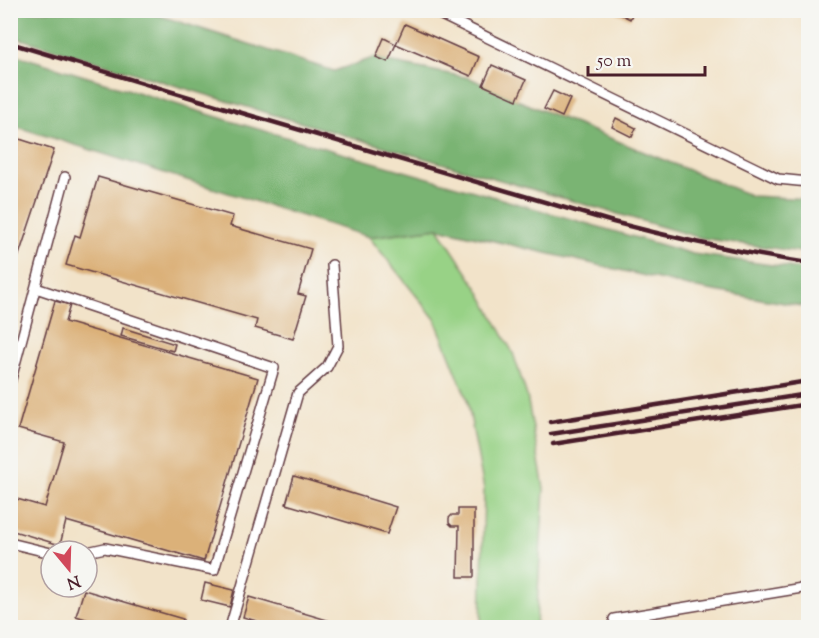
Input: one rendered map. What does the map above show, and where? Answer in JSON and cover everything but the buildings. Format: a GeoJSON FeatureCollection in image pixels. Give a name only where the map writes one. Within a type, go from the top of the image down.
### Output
{"type":"FeatureCollection","features":[{"type":"Feature","properties":{"kind":"lane"},"geometry":{"type":"LineString","coordinates":[[431,10],[778,179],[808,182]]}},
{"type":"Feature","properties":{"kind":"lane"},"geometry":{"type":"LineString","coordinates":[[10,383],[65,177]]}},
{"type":"Feature","properties":{"kind":"lane"},"geometry":{"type":"LineString","coordinates":[[230,627],[298,393],[327,368],[338,346],[332,265]]}},
{"type":"Feature","properties":{"kind":"lane"},"geometry":{"type":"LineString","coordinates":[[36,288],[274,368],[214,570],[105,548],[99,549]]}},
{"type":"Feature","properties":{"kind":"lane"},"geometry":{"type":"LineString","coordinates":[[10,543],[39,550]]}},
{"type":"Feature","properties":{"kind":"lane"},"geometry":{"type":"LineString","coordinates":[[614,619],[808,587]]}},
{"type":"Feature","properties":{"kind":"green space"},"geometry":{"type":"Polygon","coordinates":[[[10,11],[145,11],[334,71],[376,57],[388,62],[470,78],[517,100],[752,196],[808,199],[808,253],[701,238],[247,107],[11,36],[10,11]]]}},
{"type":"Feature","properties":{"kind":"green space"},"geometry":{"type":"Polygon","coordinates":[[[10,53],[237,123],[693,254],[808,270],[808,307],[697,288],[438,228],[369,237],[11,125],[10,53]]]}},
{"type":"Feature","properties":{"kind":"green space"},"geometry":{"type":"Polygon","coordinates":[[[438,228],[478,289],[513,353],[527,396],[544,488],[536,627],[481,627],[484,489],[467,399],[435,319],[369,237],[438,228]]]}},
{"type":"Feature","properties":{"kind":"railway"},"geometry":{"type":"LineString","coordinates":[[10,43],[613,222],[710,245],[808,263]]}},
{"type":"Feature","properties":{"kind":"railway"},"geometry":{"type":"LineString","coordinates":[[550,422],[808,381]]}},
{"type":"Feature","properties":{"kind":"railway"},"geometry":{"type":"LineString","coordinates":[[551,434],[808,394]]}},
{"type":"Feature","properties":{"kind":"railway"},"geometry":{"type":"LineString","coordinates":[[553,444],[808,404]]}}]}
